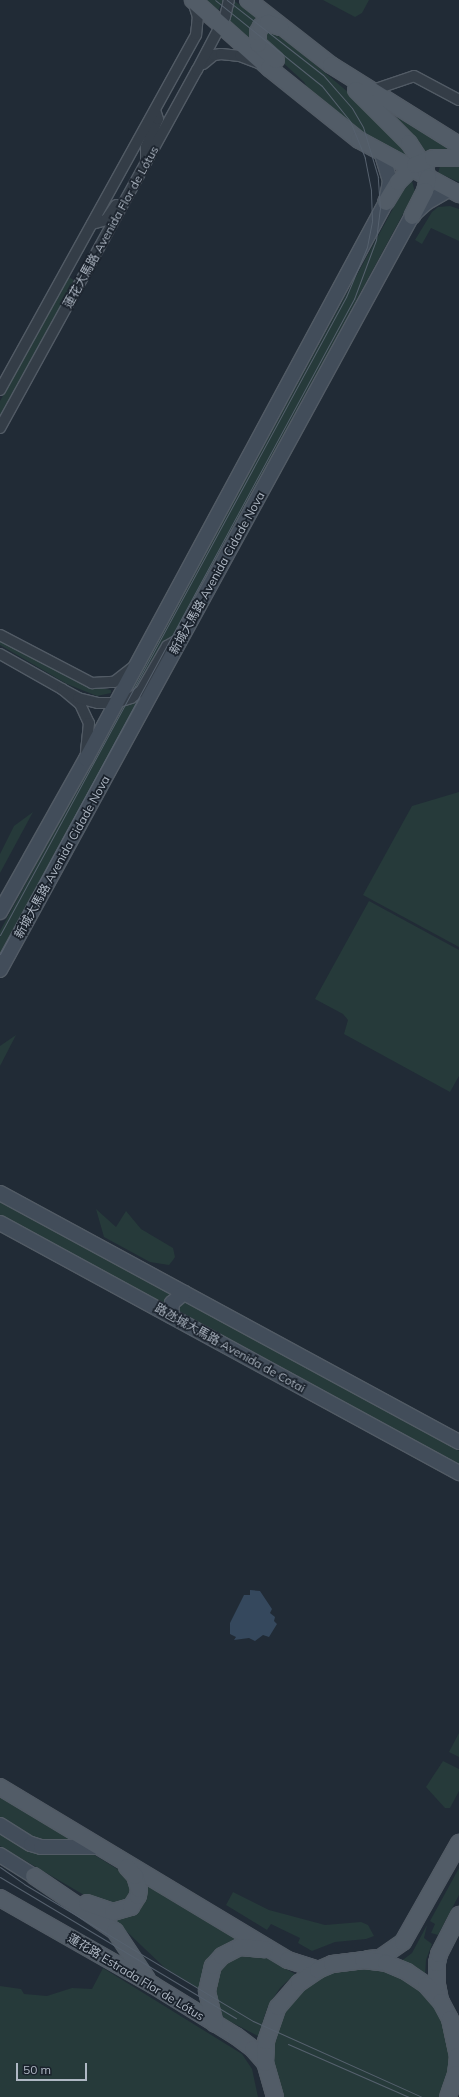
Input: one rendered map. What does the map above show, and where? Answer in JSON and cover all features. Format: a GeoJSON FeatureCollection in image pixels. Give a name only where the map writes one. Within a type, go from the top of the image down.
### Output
{"type":"FeatureCollection","features":[{"type":"Feature","properties":{"kind":"main road"},"geometry":{"type":"LineString","coordinates":[[192,0],[268,68],[310,102],[382,154],[416,165]]}},
{"type":"Feature","properties":{"kind":"main road"},"geometry":{"type":"LineString","coordinates":[[248,0],[280,27],[331,65],[459,145]]}},
{"type":"Feature","properties":{"kind":"main road"},"geometry":{"type":"LineString","coordinates":[[280,27],[268,23],[261,26],[258,32],[258,44],[296,78],[310,102]]}},
{"type":"Feature","properties":{"kind":"main road"},"geometry":{"type":"LineString","coordinates":[[331,65],[391,124],[416,165],[428,178],[454,192]]}},
{"type":"Feature","properties":{"kind":"main road"},"geometry":{"type":"LineString","coordinates":[[382,154],[390,181],[386,202]]}},
{"type":"Feature","properties":{"kind":"main road"},"geometry":{"type":"LineString","coordinates":[[0,912],[86,759],[136,664],[398,182],[416,165],[441,157],[459,158]]}},
{"type":"Feature","properties":{"kind":"main road"},"geometry":{"type":"LineString","coordinates":[[412,216],[425,191],[428,178]]}},
{"type":"Feature","properties":{"kind":"main road","name":"新城大馬路 Avenida Cidade Nova"},"geometry":{"type":"LineString","coordinates":[[0,970],[412,216],[426,203],[454,192]]}},
{"type":"Feature","properties":{"kind":"main road"},"geometry":{"type":"LineString","coordinates":[[0,1193],[459,1442]]}},
{"type":"Feature","properties":{"kind":"main road","name":"路氹城大馬路 Avenida de Cotai"},"geometry":{"type":"LineString","coordinates":[[0,1223],[459,1473]]}},
{"type":"Feature","properties":{"kind":"main road"},"geometry":{"type":"LineString","coordinates":[[171,1316],[172,1303],[184,1293]]}},
{"type":"Feature","properties":{"kind":"main road"},"geometry":{"type":"LineString","coordinates":[[0,1787],[271,1951],[297,1965],[318,1970]]}},
{"type":"Feature","properties":{"kind":"main road"},"geometry":{"type":"LineString","coordinates":[[0,1825],[31,1844],[41,1847],[98,1847]]}},
{"type":"Feature","properties":{"kind":"main road"},"geometry":{"type":"LineString","coordinates":[[275,2097],[265,2063],[266,2041],[278,2007],[299,1982],[318,1970],[332,1964],[380,1958],[403,1942],[459,1843]]}},
{"type":"Feature","properties":{"kind":"main road"},"geometry":{"type":"LineString","coordinates":[[0,1856],[34,1876],[115,1931],[152,1985]]}},
{"type":"Feature","properties":{"kind":"main road"},"geometry":{"type":"LineString","coordinates":[[34,1876],[102,1910],[118,1913],[131,1907],[135,1902],[139,1889],[135,1876],[121,1861]]}},
{"type":"Feature","properties":{"kind":"main road","name":"蓮花路 Estrada Flor de Lótus"},"geometry":{"type":"LineString","coordinates":[[0,1898],[152,1985],[247,2043],[265,2063]]}},
{"type":"Feature","properties":{"kind":"main road"},"geometry":{"type":"LineString","coordinates":[[441,2002],[437,1984],[437,1963],[439,1954],[459,1915]]}},
{"type":"Feature","properties":{"kind":"main road"},"geometry":{"type":"LineString","coordinates":[[215,2024],[207,1991],[213,1966],[222,1956],[240,1947],[258,1946],[271,1951]]}},
{"type":"Feature","properties":{"kind":"main road"},"geometry":{"type":"LineString","coordinates":[[363,1960],[386,1963],[407,1972],[426,1985],[441,2002],[450,2019],[458,2057],[456,2074],[448,2097]]}},
{"type":"Feature","properties":{"kind":"street","name":"蓮花大馬路 Avenida Flor de Lótus"},"geometry":{"type":"LineString","coordinates":[[0,390],[196,35],[198,17],[192,0]]}},
{"type":"Feature","properties":{"kind":"street","name":"蓮花大馬路 Avenida Flor de Lótus"},"geometry":{"type":"LineString","coordinates":[[0,428],[197,70],[220,26],[229,0]]}},
{"type":"Feature","properties":{"kind":"street"},"geometry":{"type":"LineString","coordinates":[[197,70],[207,59],[221,54],[240,56],[268,68]]}},
{"type":"Feature","properties":{"kind":"street"},"geometry":{"type":"LineString","coordinates":[[370,90],[414,76],[459,100]]}},
{"type":"Feature","properties":{"kind":"street"},"geometry":{"type":"LineString","coordinates":[[92,224],[106,220],[129,181],[143,169],[146,147],[158,119],[155,110]]}},
{"type":"Feature","properties":{"kind":"street"},"geometry":{"type":"LineString","coordinates":[[3,637],[92,683],[114,682],[136,664]]}},
{"type":"Feature","properties":{"kind":"street"},"geometry":{"type":"LineString","coordinates":[[3,637],[18,651],[18,664]]}},
{"type":"Feature","properties":{"kind":"street"},"geometry":{"type":"LineString","coordinates":[[0,654],[62,690],[89,702],[116,703],[131,698],[141,690],[164,650],[181,638]]}},
{"type":"Feature","properties":{"kind":"street"},"geometry":{"type":"LineString","coordinates":[[62,690],[80,704],[88,720],[86,759]]}},
{"type":"Feature","properties":{"kind":"green space"},"geometry":{"type":"Polygon","coordinates":[[[204,0],[223,0],[217,13],[204,0]]]}},
{"type":"Feature","properties":{"kind":"green space"},"geometry":{"type":"Polygon","coordinates":[[[233,0],[260,20],[250,35],[253,46],[228,23],[233,0]]]}},
{"type":"Feature","properties":{"kind":"green space"},"geometry":{"type":"Polygon","coordinates":[[[323,0],[369,0],[362,13],[355,17],[323,0]]]}},
{"type":"Feature","properties":{"kind":"green space"},"geometry":{"type":"Polygon","coordinates":[[[270,31],[291,44],[374,114],[402,144],[409,156],[406,159],[376,145],[314,99],[304,82],[267,48],[264,34],[270,31]]]}},
{"type":"Feature","properties":{"kind":"green space"},"geometry":{"type":"Polygon","coordinates":[[[389,111],[422,128],[456,148],[422,151],[389,111]]]}},
{"type":"Feature","properties":{"kind":"green space"},"geometry":{"type":"Polygon","coordinates":[[[440,166],[459,167],[459,182],[438,173],[440,166]]]}},
{"type":"Feature","properties":{"kind":"green space"},"geometry":{"type":"Polygon","coordinates":[[[412,181],[415,192],[0,958],[0,931],[402,192],[412,181]]]}},
{"type":"Feature","properties":{"kind":"green space"},"geometry":{"type":"Polygon","coordinates":[[[450,206],[459,209],[459,241],[431,228],[422,244],[415,240],[432,212],[438,207],[450,206]]]}},
{"type":"Feature","properties":{"kind":"green space"},"geometry":{"type":"Polygon","coordinates":[[[69,277],[75,281],[0,418],[0,401],[69,277]]]}},
{"type":"Feature","properties":{"kind":"green space"},"geometry":{"type":"Polygon","coordinates":[[[0,635],[73,679],[88,686],[111,690],[111,693],[97,696],[67,684],[0,645],[0,635]]]}},
{"type":"Feature","properties":{"kind":"green space"},"geometry":{"type":"Polygon","coordinates":[[[459,792],[459,947],[363,895],[412,806],[459,792]]]}},
{"type":"Feature","properties":{"kind":"green space"},"geometry":{"type":"Polygon","coordinates":[[[33,812],[0,873],[0,854],[14,826],[33,812]]]}},
{"type":"Feature","properties":{"kind":"green space"},"geometry":{"type":"Polygon","coordinates":[[[369,901],[459,950],[459,1076],[450,1092],[344,1034],[348,1020],[343,1014],[315,999],[369,901]]]}},
{"type":"Feature","properties":{"kind":"green space"},"geometry":{"type":"Polygon","coordinates":[[[16,1035],[0,1066],[0,1046],[16,1035]]]}},
{"type":"Feature","properties":{"kind":"green space"},"geometry":{"type":"Polygon","coordinates":[[[0,1202],[170,1294],[166,1298],[165,1304],[0,1215],[0,1202]]]}},
{"type":"Feature","properties":{"kind":"green space"},"geometry":{"type":"Polygon","coordinates":[[[96,1209],[116,1227],[126,1211],[141,1229],[173,1248],[175,1257],[169,1265],[150,1262],[104,1237],[96,1209]]]}},
{"type":"Feature","properties":{"kind":"green space"},"geometry":{"type":"Polygon","coordinates":[[[183,1300],[459,1451],[459,1464],[177,1310],[176,1304],[183,1300]]]}},
{"type":"Feature","properties":{"kind":"green space"},"geometry":{"type":"Polygon","coordinates":[[[459,1733],[459,1757],[449,1752],[459,1733]]]}},
{"type":"Feature","properties":{"kind":"green space"},"geometry":{"type":"Polygon","coordinates":[[[443,1761],[459,1769],[459,1791],[450,1808],[445,1808],[426,1787],[443,1761]]]}},
{"type":"Feature","properties":{"kind":"green space"},"geometry":{"type":"Polygon","coordinates":[[[0,1792],[81,1841],[33,1840],[0,1821],[0,1792]]]}},
{"type":"Feature","properties":{"kind":"green space"},"geometry":{"type":"Polygon","coordinates":[[[0,1834],[29,1852],[41,1854],[88,1851],[127,1875],[132,1884],[131,1892],[121,1904],[114,1906],[91,1899],[0,1846],[0,1834]]]}},
{"type":"Feature","properties":{"kind":"green space"},"geometry":{"type":"Polygon","coordinates":[[[459,1868],[459,1895],[438,1935],[431,1933],[435,1924],[430,1921],[459,1868]]]}},
{"type":"Feature","properties":{"kind":"green space"},"geometry":{"type":"Polygon","coordinates":[[[146,1884],[242,1942],[203,1991],[165,1968],[124,1929],[111,1921],[146,1884]]]}},
{"type":"Feature","properties":{"kind":"green space"},"geometry":{"type":"Polygon","coordinates":[[[233,1892],[269,1910],[325,1925],[361,1922],[368,1925],[374,1936],[366,1939],[335,1942],[312,1951],[298,1943],[300,1938],[271,1924],[267,1930],[226,1905],[233,1892]]]}},
{"type":"Feature","properties":{"kind":"green space"},"geometry":{"type":"Polygon","coordinates":[[[427,1925],[424,1938],[432,1944],[426,1960],[425,1976],[400,1962],[412,1953],[427,1925]]]}},
{"type":"Feature","properties":{"kind":"green space"},"geometry":{"type":"Polygon","coordinates":[[[258,1953],[295,1974],[280,1988],[268,2006],[258,2036],[225,2019],[217,2009],[212,1998],[215,1973],[233,1956],[258,1953]]]}},
{"type":"Feature","properties":{"kind":"green space"},"geometry":{"type":"Polygon","coordinates":[[[374,1967],[402,1976],[425,1993],[443,2016],[452,2059],[442,2097],[282,2097],[272,2060],[275,2032],[287,2006],[307,1985],[332,1972],[346,1968],[374,1967]]]}},
{"type":"Feature","properties":{"kind":"green space"},"geometry":{"type":"Polygon","coordinates":[[[103,1968],[242,2054],[252,2069],[258,2097],[0,2097],[0,1986],[21,1989],[24,1994],[47,1996],[72,1988],[92,1989],[103,1968]]]}},
{"type":"Feature","properties":{"kind":"water"},"geometry":{"type":"Polygon","coordinates":[[[250,1590],[260,1591],[272,1609],[270,1613],[275,1617],[274,1621],[277,1624],[269,1637],[263,1635],[255,1641],[249,1638],[234,1640],[236,1637],[230,1634],[230,1623],[244,1595],[250,1595],[250,1590]]]}},
{"type":"Feature","properties":{"kind":"tram line"},"geometry":{"type":"LineString","coordinates":[[0,935],[346,297],[367,247],[372,221],[371,190],[365,158],[350,121],[322,86],[215,0]]}},
{"type":"Feature","properties":{"kind":"tram line"},"geometry":{"type":"LineString","coordinates":[[0,954],[354,299],[376,240],[380,209],[378,177],[363,127],[352,108],[323,75],[227,0]]}},
{"type":"Feature","properties":{"kind":"tram line"},"geometry":{"type":"LineString","coordinates":[[0,1867],[24,1884],[253,2021],[422,2097]]}},
{"type":"Feature","properties":{"kind":"tram line"},"geometry":{"type":"LineString","coordinates":[[0,1877],[236,2018]]}},
{"type":"Feature","properties":{"kind":"tram line"},"geometry":{"type":"LineString","coordinates":[[288,2044],[409,2097]]}}]}
